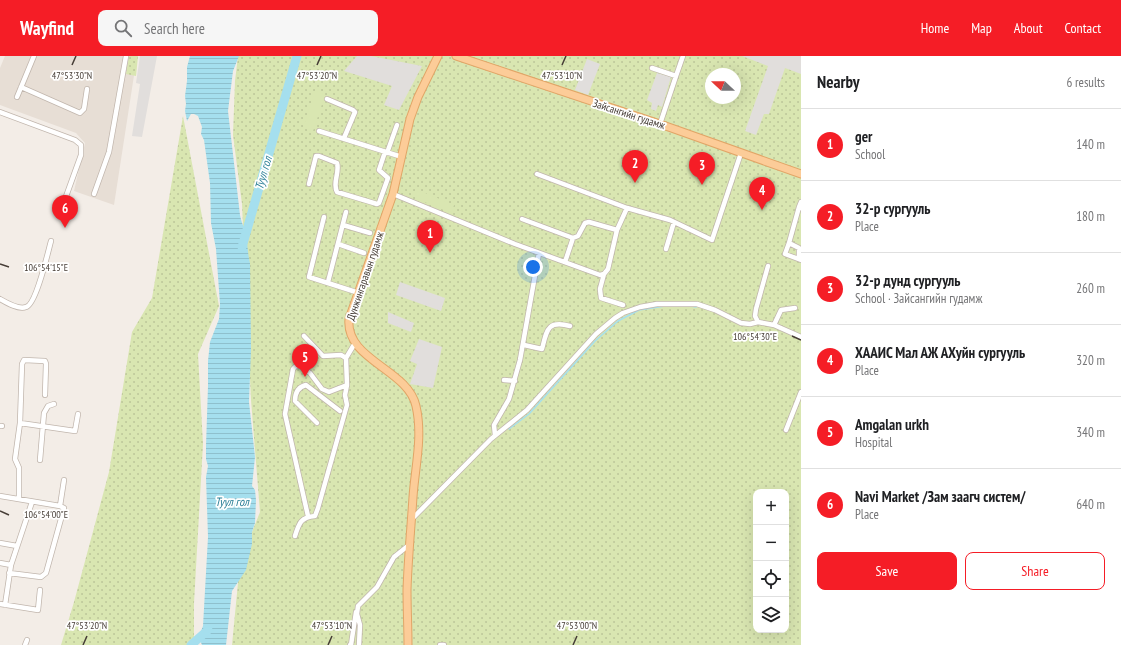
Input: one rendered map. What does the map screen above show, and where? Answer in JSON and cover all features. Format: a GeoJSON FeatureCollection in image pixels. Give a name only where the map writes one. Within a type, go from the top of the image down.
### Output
{"type":"FeatureCollection","features":[{"type":"Feature","properties":{"kind":"main road","name":"Дүнжингаравын гудамж"},"geometry":{"type":"LineString","coordinates":[[408,645],[407,590],[409,545],[420,440],[416,406],[414,398],[402,383],[367,355],[355,342],[348,325],[393,194],[410,119],[418,97],[438,56]]}},
{"type":"Feature","properties":{"kind":"main road","name":"Зайсангийн гудамж"},"geometry":{"type":"LineString","coordinates":[[460,57],[660,124],[801,174]]}},
{"type":"Feature","properties":{"kind":"street"},"geometry":{"type":"LineString","coordinates":[[17,96],[34,56]]}},
{"type":"Feature","properties":{"kind":"street"},"geometry":{"type":"LineString","coordinates":[[94,194],[109,152],[126,56]]}},
{"type":"Feature","properties":{"kind":"street"},"geometry":{"type":"LineString","coordinates":[[660,124],[683,56]]}},
{"type":"Feature","properties":{"kind":"street"},"geometry":{"type":"LineString","coordinates":[[652,68],[676,76]]}},
{"type":"Feature","properties":{"kind":"street"},"geometry":{"type":"LineString","coordinates":[[21,87],[80,113],[84,109],[86,89]]}},
{"type":"Feature","properties":{"kind":"street"},"geometry":{"type":"LineString","coordinates":[[327,100],[355,112],[344,138]]}},
{"type":"Feature","properties":{"kind":"street"},"geometry":{"type":"LineString","coordinates":[[0,112],[75,140],[81,145],[81,155],[60,213]]}},
{"type":"Feature","properties":{"kind":"street"},"geometry":{"type":"LineString","coordinates":[[309,184],[314,160],[316,156],[320,156],[337,163],[338,166],[335,185],[337,192],[377,204],[379,203],[388,178],[379,170],[397,125]]}},
{"type":"Feature","properties":{"kind":"street"},"geometry":{"type":"LineString","coordinates":[[319,131],[402,157]]}},
{"type":"Feature","properties":{"kind":"street"},"geometry":{"type":"LineString","coordinates":[[537,174],[627,208],[674,222],[712,240],[742,153]]}},
{"type":"Feature","properties":{"kind":"street"},"geometry":{"type":"LineString","coordinates":[[393,194],[539,253],[600,275],[604,274]]}},
{"type":"Feature","properties":{"kind":"street"},"geometry":{"type":"LineString","coordinates":[[789,243],[799,248],[800,259],[785,254],[801,202]]}},
{"type":"Feature","properties":{"kind":"street"},"geometry":{"type":"LineString","coordinates":[[623,305],[601,298],[600,289],[604,274],[608,269],[617,230],[627,208]]}},
{"type":"Feature","properties":{"kind":"street"},"geometry":{"type":"LineString","coordinates":[[328,282],[346,212]]}},
{"type":"Feature","properties":{"kind":"street"},"geometry":{"type":"LineString","coordinates":[[324,217],[309,277],[359,293]]}},
{"type":"Feature","properties":{"kind":"street"},"geometry":{"type":"LineString","coordinates":[[522,219],[573,238]]}},
{"type":"Feature","properties":{"kind":"street"},"geometry":{"type":"LineString","coordinates":[[565,262],[573,238],[578,236],[584,223],[587,222],[617,230]]}},
{"type":"Feature","properties":{"kind":"street"},"geometry":{"type":"LineString","coordinates":[[666,249],[674,222]]}},
{"type":"Feature","properties":{"kind":"street"},"geometry":{"type":"LineString","coordinates":[[343,225],[370,233]]}},
{"type":"Feature","properties":{"kind":"street"},"geometry":{"type":"LineString","coordinates":[[0,299],[24,308],[31,304],[50,241]]}},
{"type":"Feature","properties":{"kind":"street"},"geometry":{"type":"LineString","coordinates":[[338,244],[364,253]]}},
{"type":"Feature","properties":{"kind":"street"},"geometry":{"type":"LineString","coordinates":[[495,436],[494,423],[506,406],[515,381],[524,345],[539,253]]}},
{"type":"Feature","properties":{"kind":"street"},"geometry":{"type":"LineString","coordinates":[[758,322],[755,316],[756,309],[768,266]]}},
{"type":"Feature","properties":{"kind":"street"},"geometry":{"type":"LineString","coordinates":[[412,519],[495,436],[527,410],[596,334],[623,313],[640,307],[657,304],[692,304],[715,310],[745,324],[758,322],[774,325],[801,337]]}},
{"type":"Feature","properties":{"kind":"street"},"geometry":{"type":"LineString","coordinates":[[774,325],[781,310],[795,308]]}},
{"type":"Feature","properties":{"kind":"street"},"geometry":{"type":"LineString","coordinates":[[524,345],[542,349],[547,330],[559,323],[570,326]]}},
{"type":"Feature","properties":{"kind":"street"},"geometry":{"type":"LineString","coordinates":[[304,336],[323,356],[341,355],[346,358]]}},
{"type":"Feature","properties":{"kind":"street"},"geometry":{"type":"LineString","coordinates":[[294,536],[300,522],[308,516],[316,515],[322,496],[347,405],[345,395],[347,385],[346,358],[355,342]]}},
{"type":"Feature","properties":{"kind":"street"},"geometry":{"type":"LineString","coordinates":[[19,498],[20,468],[15,460],[20,422],[22,364],[24,360],[45,361],[45,395]]}},
{"type":"Feature","properties":{"kind":"street"},"geometry":{"type":"LineString","coordinates":[[308,516],[285,414],[293,369],[296,366],[300,366],[310,373],[322,389],[329,392],[347,385]]}},
{"type":"Feature","properties":{"kind":"street"},"geometry":{"type":"LineString","coordinates":[[504,380],[515,381]]}},
{"type":"Feature","properties":{"kind":"street"},"geometry":{"type":"LineString","coordinates":[[316,423],[295,401],[297,392],[301,387],[306,385],[340,411]]}},
{"type":"Feature","properties":{"kind":"street"},"geometry":{"type":"LineString","coordinates":[[786,430],[801,392]]}},
{"type":"Feature","properties":{"kind":"street"},"geometry":{"type":"LineString","coordinates":[[40,460],[44,413],[48,406],[54,404]]}},
{"type":"Feature","properties":{"kind":"street"},"geometry":{"type":"LineString","coordinates":[[20,422],[43,427],[75,431],[78,414]]}},
{"type":"Feature","properties":{"kind":"street"},"geometry":{"type":"LineString","coordinates":[[60,506],[64,480]]}},
{"type":"Feature","properties":{"kind":"street"},"geometry":{"type":"LineString","coordinates":[[0,496],[19,498],[64,508],[46,573],[41,577],[9,573]]}},
{"type":"Feature","properties":{"kind":"street"},"geometry":{"type":"LineString","coordinates":[[32,502],[10,565],[2,605],[38,610],[40,590]]}},
{"type":"Feature","properties":{"kind":"street"},"geometry":{"type":"LineString","coordinates":[[0,543],[17,546]]}},
{"type":"Feature","properties":{"kind":"street"},"geometry":{"type":"LineString","coordinates":[[350,645],[356,610],[360,602],[377,587],[394,557],[409,545]]}},
{"type":"Feature","properties":{"kind":"street"},"geometry":{"type":"LineString","coordinates":[[0,563],[10,565]]}},
{"type":"Feature","properties":{"kind":"street"},"geometry":{"type":"LineString","coordinates":[[356,610],[360,624],[360,645]]}},
{"type":"Feature","properties":{"kind":"street"},"geometry":{"type":"LineString","coordinates":[[25,645],[27,640]]}},
{"type":"Feature","properties":{"kind":"shaded area"},"geometry":{"type":"Polygon","coordinates":[[[5,56],[137,56],[114,205],[74,191],[85,143],[76,133],[0,105],[0,68],[5,56]]]}},
{"type":"Feature","properties":{"kind":"shaded area"},"geometry":{"type":"Polygon","coordinates":[[[140,56],[157,56],[142,137],[132,136],[140,84],[136,83],[140,56]]]}},
{"type":"Feature","properties":{"kind":"shaded area"},"geometry":{"type":"Polygon","coordinates":[[[357,56],[371,56],[422,66],[399,110],[384,105],[392,86],[344,71],[357,56]]]}},
{"type":"Feature","properties":{"kind":"shaded area"},"geometry":{"type":"Polygon","coordinates":[[[742,56],[801,56],[801,74],[785,68],[769,114],[764,114],[756,135],[745,131],[768,66],[742,56]]]}},
{"type":"Feature","properties":{"kind":"shaded area"},"geometry":{"type":"Polygon","coordinates":[[[587,59],[600,64],[588,95],[575,90],[587,59]]]}},
{"type":"Feature","properties":{"kind":"shaded area"},"geometry":{"type":"Polygon","coordinates":[[[657,73],[671,77],[662,107],[658,105],[656,111],[651,109],[652,103],[647,100],[657,73]]]}},
{"type":"Feature","properties":{"kind":"shaded area"},"geometry":{"type":"Polygon","coordinates":[[[400,282],[445,298],[441,311],[396,295],[400,282]]]}},
{"type":"Feature","properties":{"kind":"shaded area"},"geometry":{"type":"Polygon","coordinates":[[[388,312],[414,323],[411,332],[388,323],[388,312]]]}},
{"type":"Feature","properties":{"kind":"shaded area"},"geometry":{"type":"Polygon","coordinates":[[[419,339],[442,347],[433,388],[410,384],[417,364],[410,361],[419,339]]]}},
{"type":"Feature","properties":{"kind":"green space"},"geometry":{"type":"Polygon","coordinates":[[[129,56],[138,56],[136,76],[126,74],[129,56]]]}},
{"type":"Feature","properties":{"kind":"green space"},"geometry":{"type":"Polygon","coordinates":[[[238,56],[801,56],[801,645],[232,645],[240,562],[260,512],[251,400],[242,204],[233,135],[235,81],[238,56]]]}},
{"type":"Feature","properties":{"kind":"green space"},"geometry":{"type":"Polygon","coordinates":[[[315,91],[325,95],[313,131],[303,128],[315,91]]]}},
{"type":"Feature","properties":{"kind":"green space"},"geometry":{"type":"Polygon","coordinates":[[[183,116],[219,306],[198,354],[203,444],[194,603],[194,645],[61,645],[109,472],[132,332],[152,298],[183,116]]]}},
{"type":"Feature","properties":{"kind":"green space"},"geometry":{"type":"Polygon","coordinates":[[[418,190],[454,205],[451,213],[415,198],[418,190]]]}},
{"type":"Feature","properties":{"kind":"water","name":"Туул гол"},"geometry":{"type":"Polygon","coordinates":[[[190,56],[239,56],[233,71],[228,111],[240,215],[246,235],[250,263],[251,350],[249,402],[255,457],[252,486],[255,490],[256,500],[252,544],[246,570],[232,591],[226,645],[202,645],[200,638],[203,626],[208,537],[206,477],[208,466],[206,459],[206,446],[208,361],[210,342],[219,319],[220,304],[216,249],[211,223],[210,183],[204,140],[201,134],[202,127],[198,116],[194,114],[191,114],[187,121],[185,111],[187,67],[190,56]]]}},
{"type":"Feature","properties":{"kind":"waterway","name":"Туул гол"},"geometry":{"type":"LineString","coordinates":[[242,247],[297,56]]}},
{"type":"Feature","properties":{"kind":"waterway"},"geometry":{"type":"LineString","coordinates":[[509,429],[529,414],[595,341],[618,321],[639,310],[665,306]]}},
{"type":"Feature","properties":{"kind":"waterway"},"geometry":{"type":"LineString","coordinates":[[691,306],[696,307]]}},
{"type":"Feature","properties":{"kind":"waterway","name":"Туул гол"},"geometry":{"type":"LineString","coordinates":[[191,645],[208,630]]}},
{"type":"Feature","properties":{"kind":"place","name":"32-р сургууль"},"geometry":{"type":"Point","coordinates":[635,183]}},
{"type":"Feature","properties":{"kind":"place","name":"32-р дунд сургууль"},"geometry":{"type":"Point","coordinates":[702,185]}},
{"type":"Feature","properties":{"kind":"place","name":"ХААИС Мал АЖ АХуйн сургууль"},"geometry":{"type":"Point","coordinates":[762,210]}},
{"type":"Feature","properties":{"kind":"place","name":"Navi Market /Зам заагч систем/"},"geometry":{"type":"Point","coordinates":[65,228]}},
{"type":"Feature","properties":{"kind":"place","name":"ger"},"geometry":{"type":"Point","coordinates":[430,253]}},
{"type":"Feature","properties":{"kind":"place","name":"Amgalan urkh"},"geometry":{"type":"Point","coordinates":[305,377]}}]}
